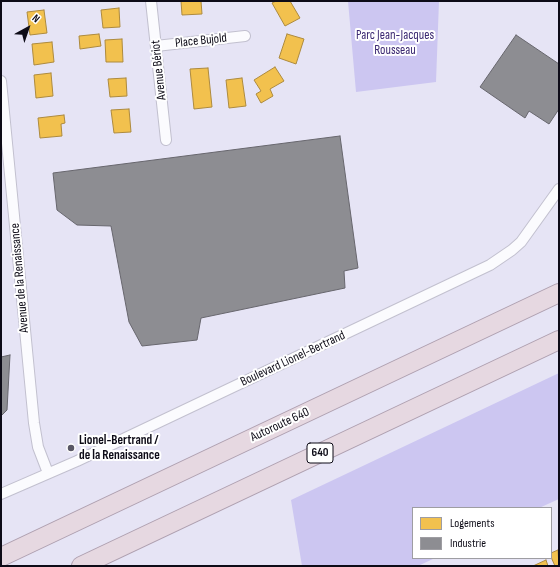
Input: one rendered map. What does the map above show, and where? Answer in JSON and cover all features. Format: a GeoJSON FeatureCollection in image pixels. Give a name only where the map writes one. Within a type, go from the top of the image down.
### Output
{"type":"FeatureCollection","features":[{"type":"Feature","properties":{"kind":"highway","name":"Autoroute 640"},"geometry":{"type":"LineString","coordinates":[[1,557],[559,293]]}},
{"type":"Feature","properties":{"kind":"highway","name":"640"},"geometry":{"type":"LineString","coordinates":[[81,566],[559,340]]}},
{"type":"Feature","properties":{"kind":"street","name":"Avenue Bériot"},"geometry":{"type":"LineString","coordinates":[[152,1],[166,140]]}},
{"type":"Feature","properties":{"kind":"street","name":"Place Bujold"},"geometry":{"type":"LineString","coordinates":[[156,46],[245,36]]}},
{"type":"Feature","properties":{"kind":"street","name":"Avenue de la Renaissance"},"geometry":{"type":"LineString","coordinates":[[1,81],[34,423],[38,447],[48,473]]}},
{"type":"Feature","properties":{"kind":"street","name":"Boulevard Lionel-Bertrand"},"geometry":{"type":"LineString","coordinates":[[1,494],[188,409],[490,265],[521,242],[559,189]]}},
{"type":"Feature","properties":{"kind":"green space","name":"Parc Jean-Jacques Rousseau"},"geometry":{"type":"Polygon","coordinates":[[[348,1],[439,1],[436,82],[356,92],[348,1]]]}},
{"type":"Feature","properties":{"kind":"green space"},"geometry":{"type":"Polygon","coordinates":[[[559,373],[559,499],[541,507],[412,507],[412,559],[433,559],[418,566],[302,566],[291,500],[559,373]]]}},
{"type":"Feature","properties":{"kind":"building: Logements"},"geometry":{"type":"Polygon","coordinates":[[[181,1],[201,1],[202,14],[182,15],[181,1]]]}},
{"type":"Feature","properties":{"kind":"building: Logements"},"geometry":{"type":"Polygon","coordinates":[[[276,1],[290,1],[300,18],[285,26],[272,3],[276,1]]]}},
{"type":"Feature","properties":{"kind":"building: Logements"},"geometry":{"type":"Polygon","coordinates":[[[119,8],[120,27],[103,28],[101,10],[119,8]]]}},
{"type":"Feature","properties":{"kind":"building: Logements"},"geometry":{"type":"Polygon","coordinates":[[[44,10],[47,33],[30,35],[27,12],[44,10]]]}},
{"type":"Feature","properties":{"kind":"building: Logements"},"geometry":{"type":"Polygon","coordinates":[[[99,34],[101,46],[80,49],[79,36],[99,34]]]}},
{"type":"Feature","properties":{"kind":"building: Logements"},"geometry":{"type":"Polygon","coordinates":[[[287,34],[304,39],[296,64],[279,58],[287,34]]]}},
{"type":"Feature","properties":{"kind":"building: Logements"},"geometry":{"type":"Polygon","coordinates":[[[122,39],[123,62],[106,62],[105,40],[122,39]]]}},
{"type":"Feature","properties":{"kind":"building: Logements"},"geometry":{"type":"Polygon","coordinates":[[[52,42],[54,62],[34,65],[32,44],[52,42]]]}},
{"type":"Feature","properties":{"kind":"building: Logements"},"geometry":{"type":"Polygon","coordinates":[[[275,67],[284,81],[270,89],[273,96],[261,103],[256,94],[261,91],[254,80],[275,67]]]}},
{"type":"Feature","properties":{"kind":"building: Logements"},"geometry":{"type":"Polygon","coordinates":[[[208,68],[212,107],[194,109],[190,69],[208,68]]]}},
{"type":"Feature","properties":{"kind":"building: Logements"},"geometry":{"type":"Polygon","coordinates":[[[51,73],[53,96],[36,98],[34,75],[51,73]]]}},
{"type":"Feature","properties":{"kind":"building: Logements"},"geometry":{"type":"Polygon","coordinates":[[[126,78],[127,96],[110,97],[108,79],[126,78]]]}},
{"type":"Feature","properties":{"kind":"building: Logements"},"geometry":{"type":"Polygon","coordinates":[[[242,78],[246,106],[229,108],[226,80],[242,78]]]}},
{"type":"Feature","properties":{"kind":"building: Logements"},"geometry":{"type":"Polygon","coordinates":[[[129,109],[131,132],[114,133],[111,110],[129,109]]]}},
{"type":"Feature","properties":{"kind":"building: Logements"},"geometry":{"type":"Polygon","coordinates":[[[64,115],[65,123],[61,124],[62,136],[40,138],[38,118],[64,115]]]}},
{"type":"Feature","properties":{"kind":"building: Logements"},"geometry":{"type":"Polygon","coordinates":[[[558,550],[559,566],[555,566],[552,559],[552,553],[558,550]]]}},
{"type":"Feature","properties":{"kind":"building: Logements"},"geometry":{"type":"Polygon","coordinates":[[[546,560],[548,566],[533,566],[546,560]]]}},
{"type":"Feature","properties":{"kind":"building: Industrie"},"geometry":{"type":"Polygon","coordinates":[[[516,35],[559,64],[559,109],[549,124],[529,111],[525,118],[480,87],[516,35]]]}},
{"type":"Feature","properties":{"kind":"building: Industrie"},"geometry":{"type":"Polygon","coordinates":[[[340,136],[358,268],[344,271],[345,288],[201,318],[197,340],[142,346],[129,322],[111,226],[77,225],[57,210],[53,173],[340,136]]]}},
{"type":"Feature","properties":{"kind":"building: Industrie"},"geometry":{"type":"Polygon","coordinates":[[[10,355],[7,410],[1,416],[1,357],[10,355]]]}},
{"type":"Feature","properties":{"kind":"place","name":"Lionel-Bertrand / de la Renaissance"},"geometry":{"type":"Point","coordinates":[71,448]}}]}
